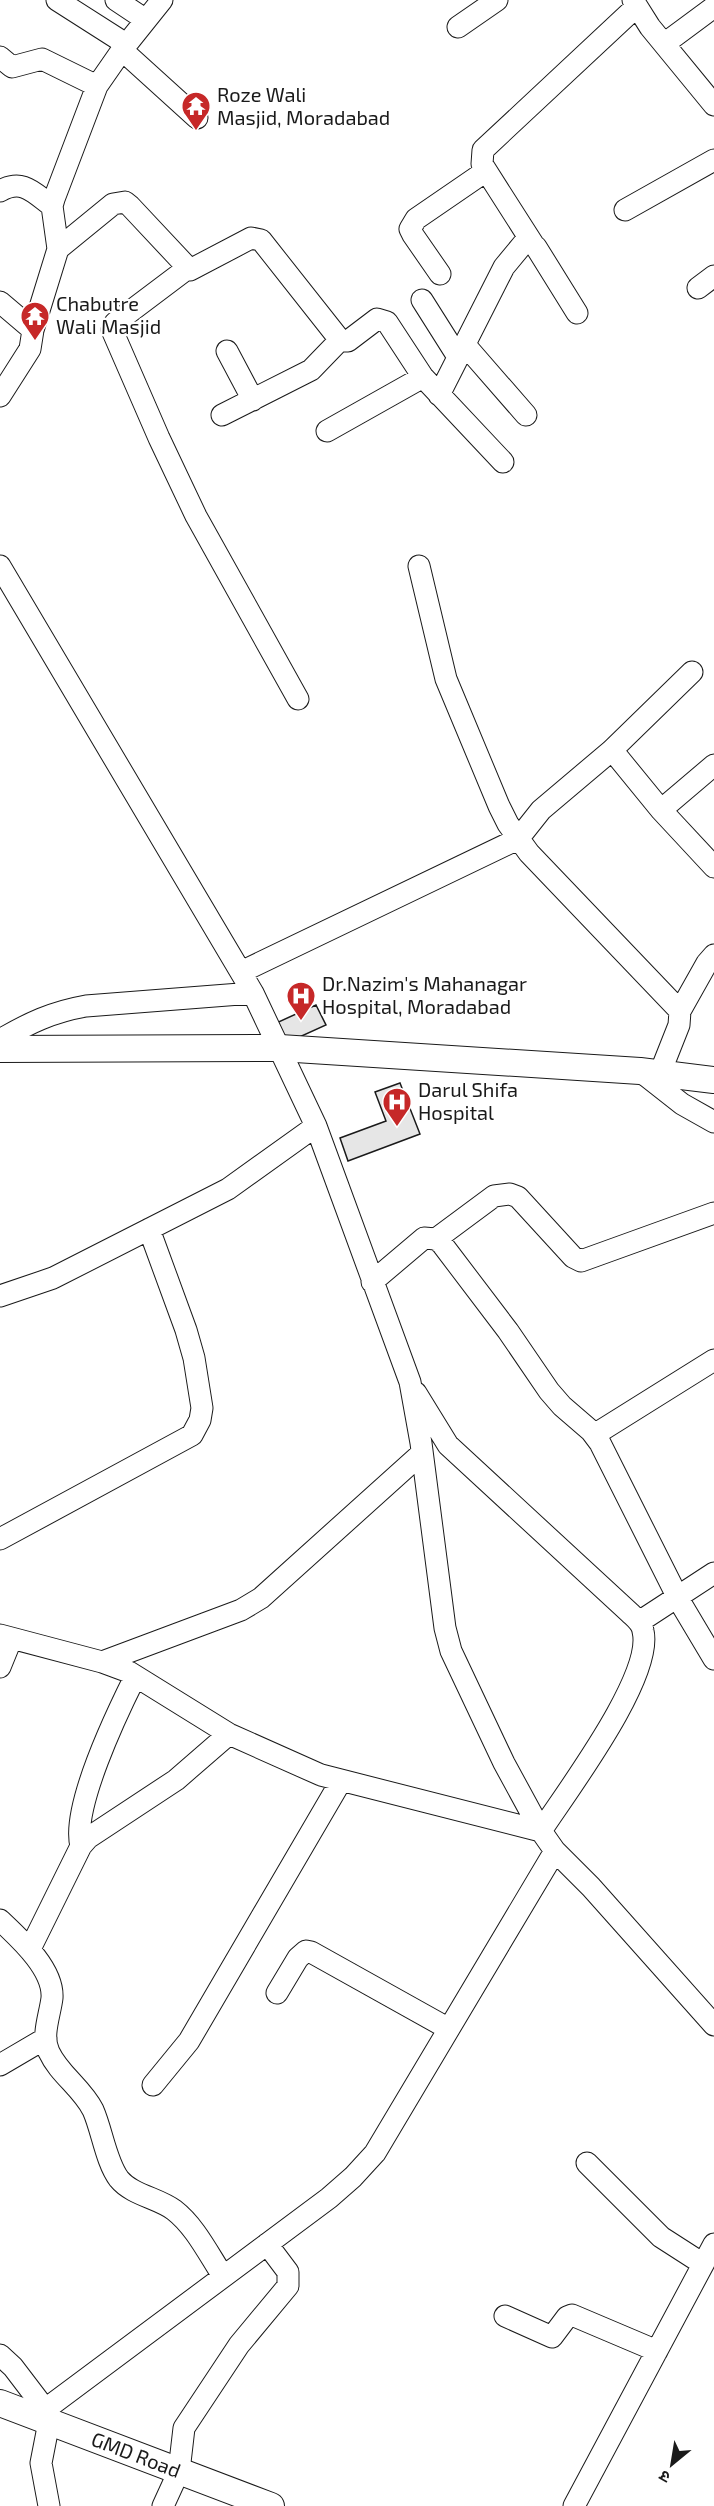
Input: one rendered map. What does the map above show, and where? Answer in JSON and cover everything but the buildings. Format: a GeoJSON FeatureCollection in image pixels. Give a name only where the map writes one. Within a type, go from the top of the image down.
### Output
{"type":"FeatureCollection","features":[{"type":"Feature","properties":{"kind":"main road"},"geometry":{"type":"LineString","coordinates":[[0,1049],[280,1048],[650,1072],[714,1080]]}},
{"type":"Feature","properties":{"kind":"main road","name":"GMD Road"},"geometry":{"type":"LineString","coordinates":[[23,2413],[271,2506]]}},
{"type":"Feature","properties":{"kind":"street"},"geometry":{"type":"LineString","coordinates":[[57,0],[124,47],[197,118]]}},
{"type":"Feature","properties":{"kind":"street"},"geometry":{"type":"LineString","coordinates":[[116,0],[146,20]]}},
{"type":"Feature","properties":{"kind":"street"},"geometry":{"type":"LineString","coordinates":[[0,396],[30,349],[33,330],[58,249],[52,206],[98,86],[124,47],[162,0]]}},
{"type":"Feature","properties":{"kind":"street"},"geometry":{"type":"LineString","coordinates":[[458,27],[497,0]]}},
{"type":"Feature","properties":{"kind":"street"},"geometry":{"type":"LineString","coordinates":[[577,313],[486,171],[481,157],[487,143],[634,3],[714,105]]}},
{"type":"Feature","properties":{"kind":"street"},"geometry":{"type":"LineString","coordinates":[[664,44],[714,7]]}},
{"type":"Feature","properties":{"kind":"street"},"geometry":{"type":"LineString","coordinates":[[6,66],[36,59],[49,61],[98,86]]}},
{"type":"Feature","properties":{"kind":"street"},"geometry":{"type":"LineString","coordinates":[[625,210],[714,160]]}},
{"type":"Feature","properties":{"kind":"street"},"geometry":{"type":"LineString","coordinates":[[440,274],[413,235],[412,224],[486,171]]}},
{"type":"Feature","properties":{"kind":"street"},"geometry":{"type":"LineString","coordinates":[[0,191],[15,185],[22,185],[52,206]]}},
{"type":"Feature","properties":{"kind":"street"},"geometry":{"type":"LineString","coordinates":[[58,249],[113,204],[125,202],[188,268],[195,269],[251,238],[261,240],[340,340],[348,341],[377,319],[387,322],[423,377],[503,462]]}},
{"type":"Feature","properties":{"kind":"street"},"geometry":{"type":"LineString","coordinates":[[440,395],[510,257],[523,244],[533,244]]}},
{"type":"Feature","properties":{"kind":"street"},"geometry":{"type":"LineString","coordinates":[[188,268],[116,323],[112,330],[196,516],[298,699]]}},
{"type":"Feature","properties":{"kind":"street"},"geometry":{"type":"LineString","coordinates":[[422,300],[461,351],[526,415]]}},
{"type":"Feature","properties":{"kind":"street"},"geometry":{"type":"LineString","coordinates":[[0,302],[33,330]]}},
{"type":"Feature","properties":{"kind":"street"},"geometry":{"type":"LineString","coordinates":[[222,415],[311,370],[340,340]]}},
{"type":"Feature","properties":{"kind":"street"},"geometry":{"type":"LineString","coordinates":[[227,351],[253,400]]}},
{"type":"Feature","properties":{"kind":"street"},"geometry":{"type":"LineString","coordinates":[[327,431],[423,377]]}},
{"type":"Feature","properties":{"kind":"street"},"geometry":{"type":"LineString","coordinates":[[0,566],[254,993],[316,1126],[410,1382],[448,1445],[639,1622],[643,1631],[644,1648],[637,1673],[617,1712],[541,1831]]}},
{"type":"Feature","properties":{"kind":"street"},"geometry":{"type":"LineString","coordinates":[[419,566],[446,679],[499,806],[518,839],[680,1011]]}},
{"type":"Feature","properties":{"kind":"street"},"geometry":{"type":"LineString","coordinates":[[241,972],[518,839],[541,810],[612,750],[692,672]]}},
{"type":"Feature","properties":{"kind":"street"},"geometry":{"type":"LineString","coordinates":[[612,750],[661,810],[714,867]]}},
{"type":"Feature","properties":{"kind":"street"},"geometry":{"type":"LineString","coordinates":[[661,810],[714,765]]}},
{"type":"Feature","properties":{"kind":"street"},"geometry":{"type":"LineString","coordinates":[[714,955],[706,963],[680,1011],[679,1025],[650,1072],[682,1104],[714,1122]]}},
{"type":"Feature","properties":{"kind":"street"},"geometry":{"type":"LineString","coordinates":[[0,1040],[33,1021],[61,1011],[86,1006],[254,993]]}},
{"type":"Feature","properties":{"kind":"street"},"geometry":{"type":"LineString","coordinates":[[0,1296],[52,1278],[228,1189],[316,1126]]}},
{"type":"Feature","properties":{"kind":"street"},"geometry":{"type":"LineString","coordinates":[[372,1282],[424,1238],[436,1239],[494,1196],[504,1194],[518,1197],[573,1257],[581,1262],[714,1213]]}},
{"type":"Feature","properties":{"kind":"street"},"geometry":{"type":"LineString","coordinates":[[0,1539],[192,1435],[197,1428],[202,1408],[194,1358],[149,1229]]}},
{"type":"Feature","properties":{"kind":"street"},"geometry":{"type":"LineString","coordinates":[[436,1239],[508,1331],[549,1391],[594,1435],[678,1597],[714,1659]]}},
{"type":"Feature","properties":{"kind":"street"},"geometry":{"type":"LineString","coordinates":[[594,1435],[714,1360]]}},
{"type":"Feature","properties":{"kind":"street"},"geometry":{"type":"LineString","coordinates":[[410,1382],[422,1453],[445,1628],[451,1651],[504,1763],[541,1831],[555,1851],[591,1887],[714,2025]]}},
{"type":"Feature","properties":{"kind":"street"},"geometry":{"type":"LineString","coordinates":[[102,1662],[241,1610],[261,1598],[422,1453]]}},
{"type":"Feature","properties":{"kind":"street"},"geometry":{"type":"LineString","coordinates":[[639,1622],[714,1573]]}},
{"type":"Feature","properties":{"kind":"street"},"geometry":{"type":"LineString","coordinates":[[0,1667],[5,1638],[102,1662],[135,1677],[229,1734],[321,1775],[541,1831]]}},
{"type":"Feature","properties":{"kind":"street"},"geometry":{"type":"LineString","coordinates":[[81,1846],[78,1834],[84,1803],[105,1744],[135,1677]]}},
{"type":"Feature","properties":{"kind":"street"},"geometry":{"type":"LineString","coordinates":[[30,1949],[81,1846],[88,1838],[176,1780],[229,1734]]}},
{"type":"Feature","properties":{"kind":"street"},"geometry":{"type":"LineString","coordinates":[[153,2085],[189,2041],[341,1780]]}},
{"type":"Feature","properties":{"kind":"street"},"geometry":{"type":"LineString","coordinates":[[23,2413],[223,2276],[354,2177],[375,2153],[555,1851]]}},
{"type":"Feature","properties":{"kind":"street"},"geometry":{"type":"LineString","coordinates":[[0,1920],[30,1949],[51,1986],[52,1995],[45,2038],[50,2055],[85,2097],[120,2180],[134,2190],[177,2212],[223,2276]]}},
{"type":"Feature","properties":{"kind":"street"},"geometry":{"type":"LineString","coordinates":[[277,1993],[298,1958],[306,1952],[311,1952],[449,2029]]}},
{"type":"Feature","properties":{"kind":"street"},"geometry":{"type":"LineString","coordinates":[[0,2065],[45,2038]]}},
{"type":"Feature","properties":{"kind":"street"},"geometry":{"type":"LineString","coordinates":[[587,2163],[660,2237],[703,2264]]}},
{"type":"Feature","properties":{"kind":"street"},"geometry":{"type":"LineString","coordinates":[[163,2506],[179,2471],[184,2428],[239,2345],[288,2286],[288,2272],[267,2244]]}},
{"type":"Feature","properties":{"kind":"street"},"geometry":{"type":"LineString","coordinates":[[574,2506],[714,2244]]}},
{"type":"Feature","properties":{"kind":"street"},"geometry":{"type":"LineString","coordinates":[[505,2316],[552,2337],[567,2317],[572,2315],[657,2351]]}},
{"type":"Feature","properties":{"kind":"street"},"geometry":{"type":"LineString","coordinates":[[0,2355],[13,2367],[23,2413],[41,2463],[49,2506]]}},
{"type":"Feature","properties":{"kind":"place","name":"Roze Wali Masjid, Moradabad"},"geometry":{"type":"Point","coordinates":[196,132]}},
{"type":"Feature","properties":{"kind":"place","name":"Chabutre Wali Masjid"},"geometry":{"type":"Point","coordinates":[35,342]}},
{"type":"Feature","properties":{"kind":"place","name":"Dr.Nazim's Mahanagar Hospital, Moradabad"},"geometry":{"type":"Point","coordinates":[301,1022]}},
{"type":"Feature","properties":{"kind":"place","name":"Darul Shifa Hospital"},"geometry":{"type":"Point","coordinates":[397,1128]}}]}
